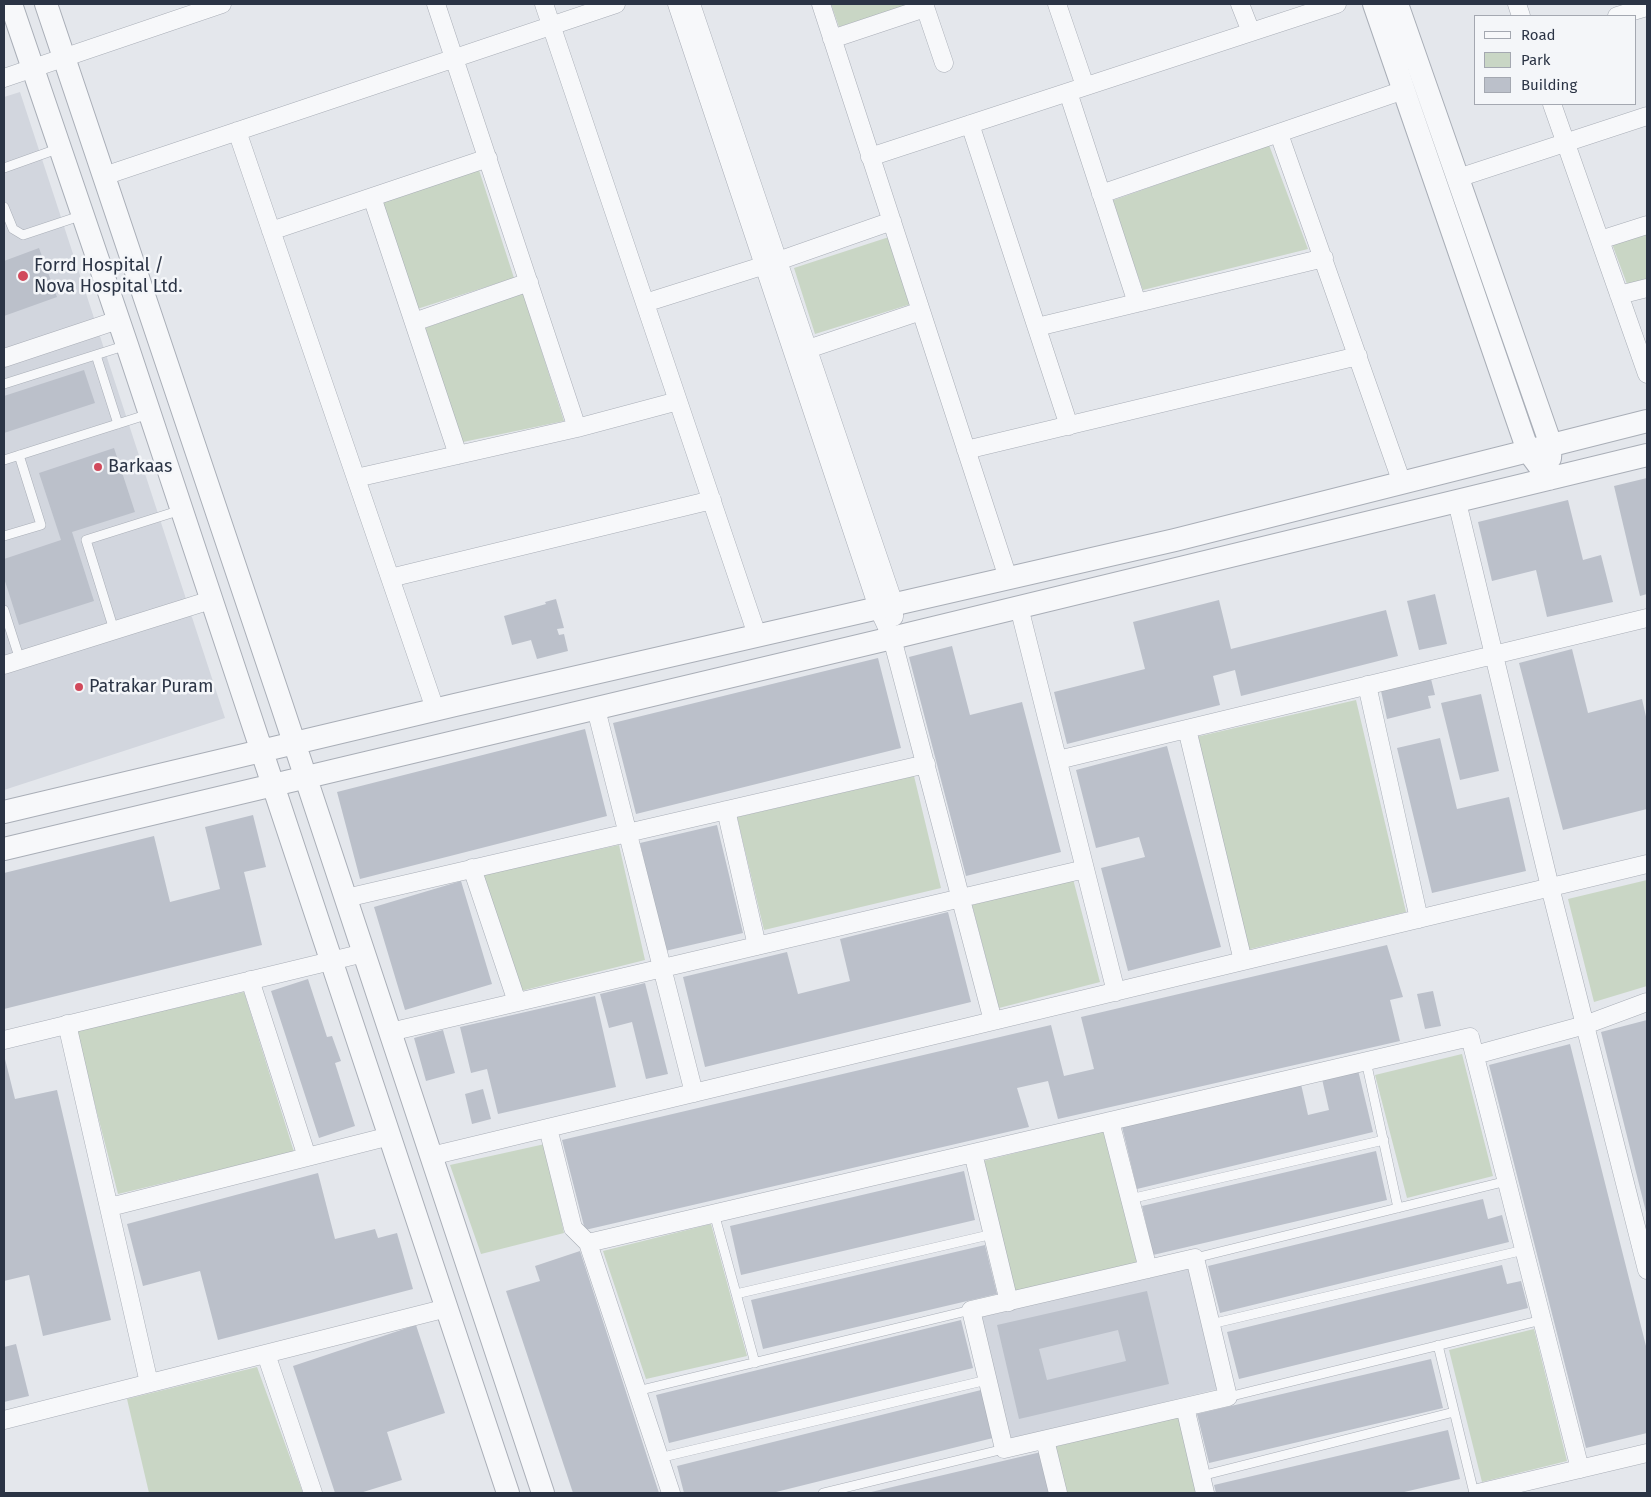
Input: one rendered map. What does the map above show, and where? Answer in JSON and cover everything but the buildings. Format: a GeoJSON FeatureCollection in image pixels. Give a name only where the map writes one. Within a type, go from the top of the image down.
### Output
{"type":"FeatureCollection","features":[{"type":"Feature","properties":{"kind":"street"},"geometry":{"type":"LineString","coordinates":[[11,4],[127,345],[508,1493]]}},
{"type":"Feature","properties":{"kind":"street"},"geometry":{"type":"LineString","coordinates":[[46,4],[306,777],[543,1493]]}},
{"type":"Feature","properties":{"kind":"street"},"geometry":{"type":"LineString","coordinates":[[4,78],[195,8],[222,4]]}},
{"type":"Feature","properties":{"kind":"street"},"geometry":{"type":"LineString","coordinates":[[436,4],[577,428]]}},
{"type":"Feature","properties":{"kind":"street"},"geometry":{"type":"LineString","coordinates":[[544,4],[757,635]]}},
{"type":"Feature","properties":{"kind":"street"},"geometry":{"type":"LineString","coordinates":[[104,176],[616,4]]}},
{"type":"Feature","properties":{"kind":"street"},"geometry":{"type":"LineString","coordinates":[[677,4],[771,263],[808,348],[886,606],[892,638],[994,1021]]}},
{"type":"Feature","properties":{"kind":"street"},"geometry":{"type":"LineString","coordinates":[[691,4],[771,263],[886,606]]}},
{"type":"Feature","properties":{"kind":"street"},"geometry":{"type":"LineString","coordinates":[[821,4],[1008,578]]}},
{"type":"Feature","properties":{"kind":"street"},"geometry":{"type":"LineString","coordinates":[[1057,4],[1085,86]]}},
{"type":"Feature","properties":{"kind":"street"},"geometry":{"type":"LineString","coordinates":[[1240,4],[1250,32]]}},
{"type":"Feature","properties":{"kind":"street"},"geometry":{"type":"LineString","coordinates":[[870,157],[1336,4]]}},
{"type":"Feature","properties":{"kind":"street"},"geometry":{"type":"LineString","coordinates":[[1374,4],[1528,451],[1548,479]]}},
{"type":"Feature","properties":{"kind":"street"},"geometry":{"type":"LineString","coordinates":[[1397,4],[1551,445],[1548,479]]}},
{"type":"Feature","properties":{"kind":"street"},"geometry":{"type":"LineString","coordinates":[[832,39],[925,6],[944,63]]}},
{"type":"Feature","properties":{"kind":"street"},"geometry":{"type":"LineString","coordinates":[[1620,15],[1647,7]]}},
{"type":"Feature","properties":{"kind":"street"},"geometry":{"type":"LineString","coordinates":[[1101,194],[1404,90]]}},
{"type":"Feature","properties":{"kind":"street"},"geometry":{"type":"LineString","coordinates":[[1068,92],[1137,303]]}},
{"type":"Feature","properties":{"kind":"street"},"geometry":{"type":"LineString","coordinates":[[1552,105],[1647,374]]}},
{"type":"Feature","properties":{"kind":"street"},"geometry":{"type":"LineString","coordinates":[[1458,178],[1647,116]]}},
{"type":"Feature","properties":{"kind":"street"},"geometry":{"type":"LineString","coordinates":[[970,124],[1069,426]]}},
{"type":"Feature","properties":{"kind":"street"},"geometry":{"type":"LineString","coordinates":[[237,131],[435,709]]}},
{"type":"Feature","properties":{"kind":"street"},"geometry":{"type":"LineString","coordinates":[[1279,134],[1402,483]]}},
{"type":"Feature","properties":{"kind":"street"},"geometry":{"type":"LineString","coordinates":[[271,231],[488,158]]}},
{"type":"Feature","properties":{"kind":"street"},"geometry":{"type":"LineString","coordinates":[[372,197],[458,455]]}},
{"type":"Feature","properties":{"kind":"street"},"geometry":{"type":"LineString","coordinates":[[645,303],[771,263],[892,221]]}},
{"type":"Feature","properties":{"kind":"street"},"geometry":{"type":"LineString","coordinates":[[1600,240],[1647,225]]}},
{"type":"Feature","properties":{"kind":"street"},"geometry":{"type":"LineString","coordinates":[[1037,327],[1324,258]]}},
{"type":"Feature","properties":{"kind":"street"},"geometry":{"type":"LineString","coordinates":[[414,322],[528,282]]}},
{"type":"Feature","properties":{"kind":"street"},"geometry":{"type":"LineString","coordinates":[[1619,295],[1647,288]]}},
{"type":"Feature","properties":{"kind":"street"},"geometry":{"type":"LineString","coordinates":[[808,348],[921,311]]}},
{"type":"Feature","properties":{"kind":"street"},"geometry":{"type":"LineString","coordinates":[[4,358],[118,320]]}},
{"type":"Feature","properties":{"kind":"street"},"geometry":{"type":"LineString","coordinates":[[966,450],[1358,356]]}},
{"type":"Feature","properties":{"kind":"street"},"geometry":{"type":"LineString","coordinates":[[356,478],[577,428],[678,401]]}},
{"type":"Feature","properties":{"kind":"street"},"geometry":{"type":"LineString","coordinates":[[4,812],[435,709],[1175,540],[1647,421]]}},
{"type":"Feature","properties":{"kind":"street"},"geometry":{"type":"LineString","coordinates":[[4,849],[596,709],[1647,455]]}},
{"type":"Feature","properties":{"kind":"street"},"geometry":{"type":"LineString","coordinates":[[390,578],[712,500]]}},
{"type":"Feature","properties":{"kind":"street"},"geometry":{"type":"LineString","coordinates":[[1456,502],[1550,888],[1647,1270]]}},
{"type":"Feature","properties":{"kind":"street"},"geometry":{"type":"LineString","coordinates":[[12,662],[211,600]]}},
{"type":"Feature","properties":{"kind":"street"},"geometry":{"type":"LineString","coordinates":[[1019,607],[1116,992]]}},
{"type":"Feature","properties":{"kind":"street"},"geometry":{"type":"LineString","coordinates":[[1058,760],[1494,654],[1646,623]]}},
{"type":"Feature","properties":{"kind":"street"},"geometry":{"type":"LineString","coordinates":[[1367,685],[1419,919]]}},
{"type":"Feature","properties":{"kind":"street"},"geometry":{"type":"LineString","coordinates":[[596,709],[694,1093]]}},
{"type":"Feature","properties":{"kind":"street"},"geometry":{"type":"LineString","coordinates":[[1187,729],[1243,961]]}},
{"type":"Feature","properties":{"kind":"street"},"geometry":{"type":"LineString","coordinates":[[346,898],[926,764]]}},
{"type":"Feature","properties":{"kind":"street"},"geometry":{"type":"LineString","coordinates":[[726,810],[756,946]]}},
{"type":"Feature","properties":{"kind":"street"},"geometry":{"type":"LineString","coordinates":[[431,1156],[1647,864]]}},
{"type":"Feature","properties":{"kind":"street"},"geometry":{"type":"LineString","coordinates":[[472,868],[516,1002]]}},
{"type":"Feature","properties":{"kind":"street"},"geometry":{"type":"LineString","coordinates":[[390,1032],[1085,869]]}},
{"type":"Feature","properties":{"kind":"street"},"geometry":{"type":"LineString","coordinates":[[4,1040],[364,953]]}},
{"type":"Feature","properties":{"kind":"street"},"geometry":{"type":"LineString","coordinates":[[250,980],[307,1157]]}},
{"type":"Feature","properties":{"kind":"street"},"geometry":{"type":"LineString","coordinates":[[1475,1055],[1585,1025],[1647,1002]]}},
{"type":"Feature","properties":{"kind":"street"},"geometry":{"type":"LineString","coordinates":[[67,1024],[149,1383]]}},
{"type":"Feature","properties":{"kind":"street"},"geometry":{"type":"LineString","coordinates":[[588,1243],[1470,1037],[1580,1469]]}},
{"type":"Feature","properties":{"kind":"street"},"geometry":{"type":"LineString","coordinates":[[1110,1121],[1148,1269]]}},
{"type":"Feature","properties":{"kind":"street"},"geometry":{"type":"LineString","coordinates":[[548,1128],[573,1228],[588,1243],[671,1493]]}},
{"type":"Feature","properties":{"kind":"street"},"geometry":{"type":"LineString","coordinates":[[110,1207],[390,1136]]}},
{"type":"Feature","properties":{"kind":"street"},"geometry":{"type":"LineString","coordinates":[[973,1153],[1009,1302]]}},
{"type":"Feature","properties":{"kind":"street"},"geometry":{"type":"LineString","coordinates":[[1195,1258],[1228,1397],[1004,1449],[971,1310],[1148,1269],[1195,1258]]}},
{"type":"Feature","properties":{"kind":"street"},"geometry":{"type":"LineString","coordinates":[[4,1420],[446,1308]]}},
{"type":"Feature","properties":{"kind":"street"},"geometry":{"type":"LineString","coordinates":[[266,1354],[313,1493]]}},
{"type":"Feature","properties":{"kind":"street"},"geometry":{"type":"LineString","coordinates":[[1185,1407],[1203,1485]]}},
{"type":"Feature","properties":{"kind":"street"},"geometry":{"type":"LineString","coordinates":[[1045,1440],[1058,1493]]}},
{"type":"Feature","properties":{"kind":"street"},"geometry":{"type":"LineString","coordinates":[[1476,1493],[1647,1453]]}},
{"type":"Feature","properties":{"kind":"lane"},"geometry":{"type":"LineString","coordinates":[[4,168],[60,148]]}},
{"type":"Feature","properties":{"kind":"lane"},"geometry":{"type":"LineString","coordinates":[[4,207],[13,230],[23,235],[83,215]]}},
{"type":"Feature","properties":{"kind":"lane"},"geometry":{"type":"LineString","coordinates":[[4,384],[127,345]]}},
{"type":"Feature","properties":{"kind":"lane"},"geometry":{"type":"LineString","coordinates":[[96,355],[118,424]]}},
{"type":"Feature","properties":{"kind":"lane"},"geometry":{"type":"LineString","coordinates":[[4,460],[149,414]]}},
{"type":"Feature","properties":{"kind":"lane"},"geometry":{"type":"LineString","coordinates":[[4,536],[41,524],[19,455]]}},
{"type":"Feature","properties":{"kind":"lane"},"geometry":{"type":"LineString","coordinates":[[114,630],[86,540],[181,510]]}},
{"type":"Feature","properties":{"kind":"lane"},"geometry":{"type":"LineString","coordinates":[[4,610],[12,662]]}},
{"type":"Feature","properties":{"kind":"lane"},"geometry":{"type":"LineString","coordinates":[[1366,1061],[1398,1208]]}},
{"type":"Feature","properties":{"kind":"lane"},"geometry":{"type":"LineString","coordinates":[[1130,1199],[1384,1140]]}},
{"type":"Feature","properties":{"kind":"lane"},"geometry":{"type":"LineString","coordinates":[[1195,1258],[1507,1181]]}},
{"type":"Feature","properties":{"kind":"lane"},"geometry":{"type":"LineString","coordinates":[[714,1214],[754,1363]]}},
{"type":"Feature","properties":{"kind":"lane"},"geometry":{"type":"LineString","coordinates":[[736,1294],[992,1234]]}},
{"type":"Feature","properties":{"kind":"lane"},"geometry":{"type":"LineString","coordinates":[[1211,1324],[1524,1250]]}},
{"type":"Feature","properties":{"kind":"lane"},"geometry":{"type":"LineString","coordinates":[[637,1391],[971,1310]]}},
{"type":"Feature","properties":{"kind":"lane"},"geometry":{"type":"LineString","coordinates":[[1228,1397],[1542,1320]]}},
{"type":"Feature","properties":{"kind":"lane"},"geometry":{"type":"LineString","coordinates":[[1438,1345],[1476,1493]]}},
{"type":"Feature","properties":{"kind":"lane"},"geometry":{"type":"LineString","coordinates":[[659,1458],[987,1380]]}},
{"type":"Feature","properties":{"kind":"lane"},"geometry":{"type":"LineString","coordinates":[[1203,1485],[1454,1412]]}},
{"type":"Feature","properties":{"kind":"lane"},"geometry":{"type":"LineString","coordinates":[[823,1493],[1004,1449]]}},
{"type":"Feature","properties":{"kind":"shaded area"},"geometry":{"type":"Polygon","coordinates":[[[20,92],[225,718],[4,790],[4,97],[20,92]]]}},
{"type":"Feature","properties":{"kind":"shaded area"},"geometry":{"type":"Polygon","coordinates":[[[1188,1267],[1218,1389],[1011,1439],[981,1317],[1188,1267]]]}},
{"type":"Feature","properties":{"kind":"green space"},"geometry":{"type":"Polygon","coordinates":[[[831,4],[909,4],[839,27],[831,4]]]}},
{"type":"Feature","properties":{"kind":"green space"},"geometry":{"type":"Polygon","coordinates":[[[1269,145],[1308,249],[1143,290],[1111,201],[1269,145]]]}},
{"type":"Feature","properties":{"kind":"green space"},"geometry":{"type":"Polygon","coordinates":[[[479,170],[514,278],[417,309],[382,202],[479,170]]]}},
{"type":"Feature","properties":{"kind":"green space"},"geometry":{"type":"Polygon","coordinates":[[[1647,232],[1647,279],[1627,284],[1612,244],[1647,232]]]}},
{"type":"Feature","properties":{"kind":"green space"},"geometry":{"type":"Polygon","coordinates":[[[889,237],[911,304],[815,334],[794,268],[889,237]]]}},
{"type":"Feature","properties":{"kind":"green space"},"geometry":{"type":"Polygon","coordinates":[[[523,293],[564,421],[463,442],[425,328],[523,293]]]}},
{"type":"Feature","properties":{"kind":"green space"},"geometry":{"type":"Polygon","coordinates":[[[1356,700],[1406,912],[1246,950],[1196,737],[1356,700]]]}},
{"type":"Feature","properties":{"kind":"green space"},"geometry":{"type":"Polygon","coordinates":[[[914,776],[941,888],[764,930],[737,817],[914,776]]]}},
{"type":"Feature","properties":{"kind":"green space"},"geometry":{"type":"Polygon","coordinates":[[[619,845],[645,960],[521,991],[482,875],[619,845]]]}},
{"type":"Feature","properties":{"kind":"green space"},"geometry":{"type":"Polygon","coordinates":[[[1073,879],[1100,982],[999,1008],[972,905],[1073,879]]]}},
{"type":"Feature","properties":{"kind":"green space"},"geometry":{"type":"Polygon","coordinates":[[[1647,880],[1647,986],[1594,1002],[1568,899],[1647,880]]]}},
{"type":"Feature","properties":{"kind":"green space"},"geometry":{"type":"Polygon","coordinates":[[[244,992],[294,1152],[118,1194],[76,1031],[244,992]]]}},
{"type":"Feature","properties":{"kind":"green space"},"geometry":{"type":"Polygon","coordinates":[[[1462,1054],[1493,1176],[1407,1198],[1375,1075],[1462,1054]]]}},
{"type":"Feature","properties":{"kind":"green space"},"geometry":{"type":"Polygon","coordinates":[[[1105,1131],[1137,1263],[1015,1293],[983,1161],[1105,1131]]]}},
{"type":"Feature","properties":{"kind":"green space"},"geometry":{"type":"Polygon","coordinates":[[[545,1144],[564,1233],[481,1254],[450,1165],[545,1144]]]}},
{"type":"Feature","properties":{"kind":"green space"},"geometry":{"type":"Polygon","coordinates":[[[711,1224],[747,1356],[646,1379],[603,1251],[711,1224]]]}},
{"type":"Feature","properties":{"kind":"green space"},"geometry":{"type":"Polygon","coordinates":[[[1534,1329],[1567,1461],[1482,1482],[1449,1350],[1534,1329]]]}},
{"type":"Feature","properties":{"kind":"green space"},"geometry":{"type":"Polygon","coordinates":[[[257,1367],[303,1493],[149,1493],[127,1399],[257,1367]]]}},
{"type":"Feature","properties":{"kind":"green space"},"geometry":{"type":"Polygon","coordinates":[[[1178,1415],[1198,1493],[1066,1493],[1054,1447],[1178,1415]]]}},
{"type":"Feature","properties":{"kind":"place","name":"Forrd Hospital / Nova Hospital Ltd."},"geometry":{"type":"Point","coordinates":[23,276]}},
{"type":"Feature","properties":{"kind":"place","name":"Barkaas"},"geometry":{"type":"Point","coordinates":[98,467]}},
{"type":"Feature","properties":{"kind":"place","name":"Patrakar Puram"},"geometry":{"type":"Point","coordinates":[79,687]}}]}
